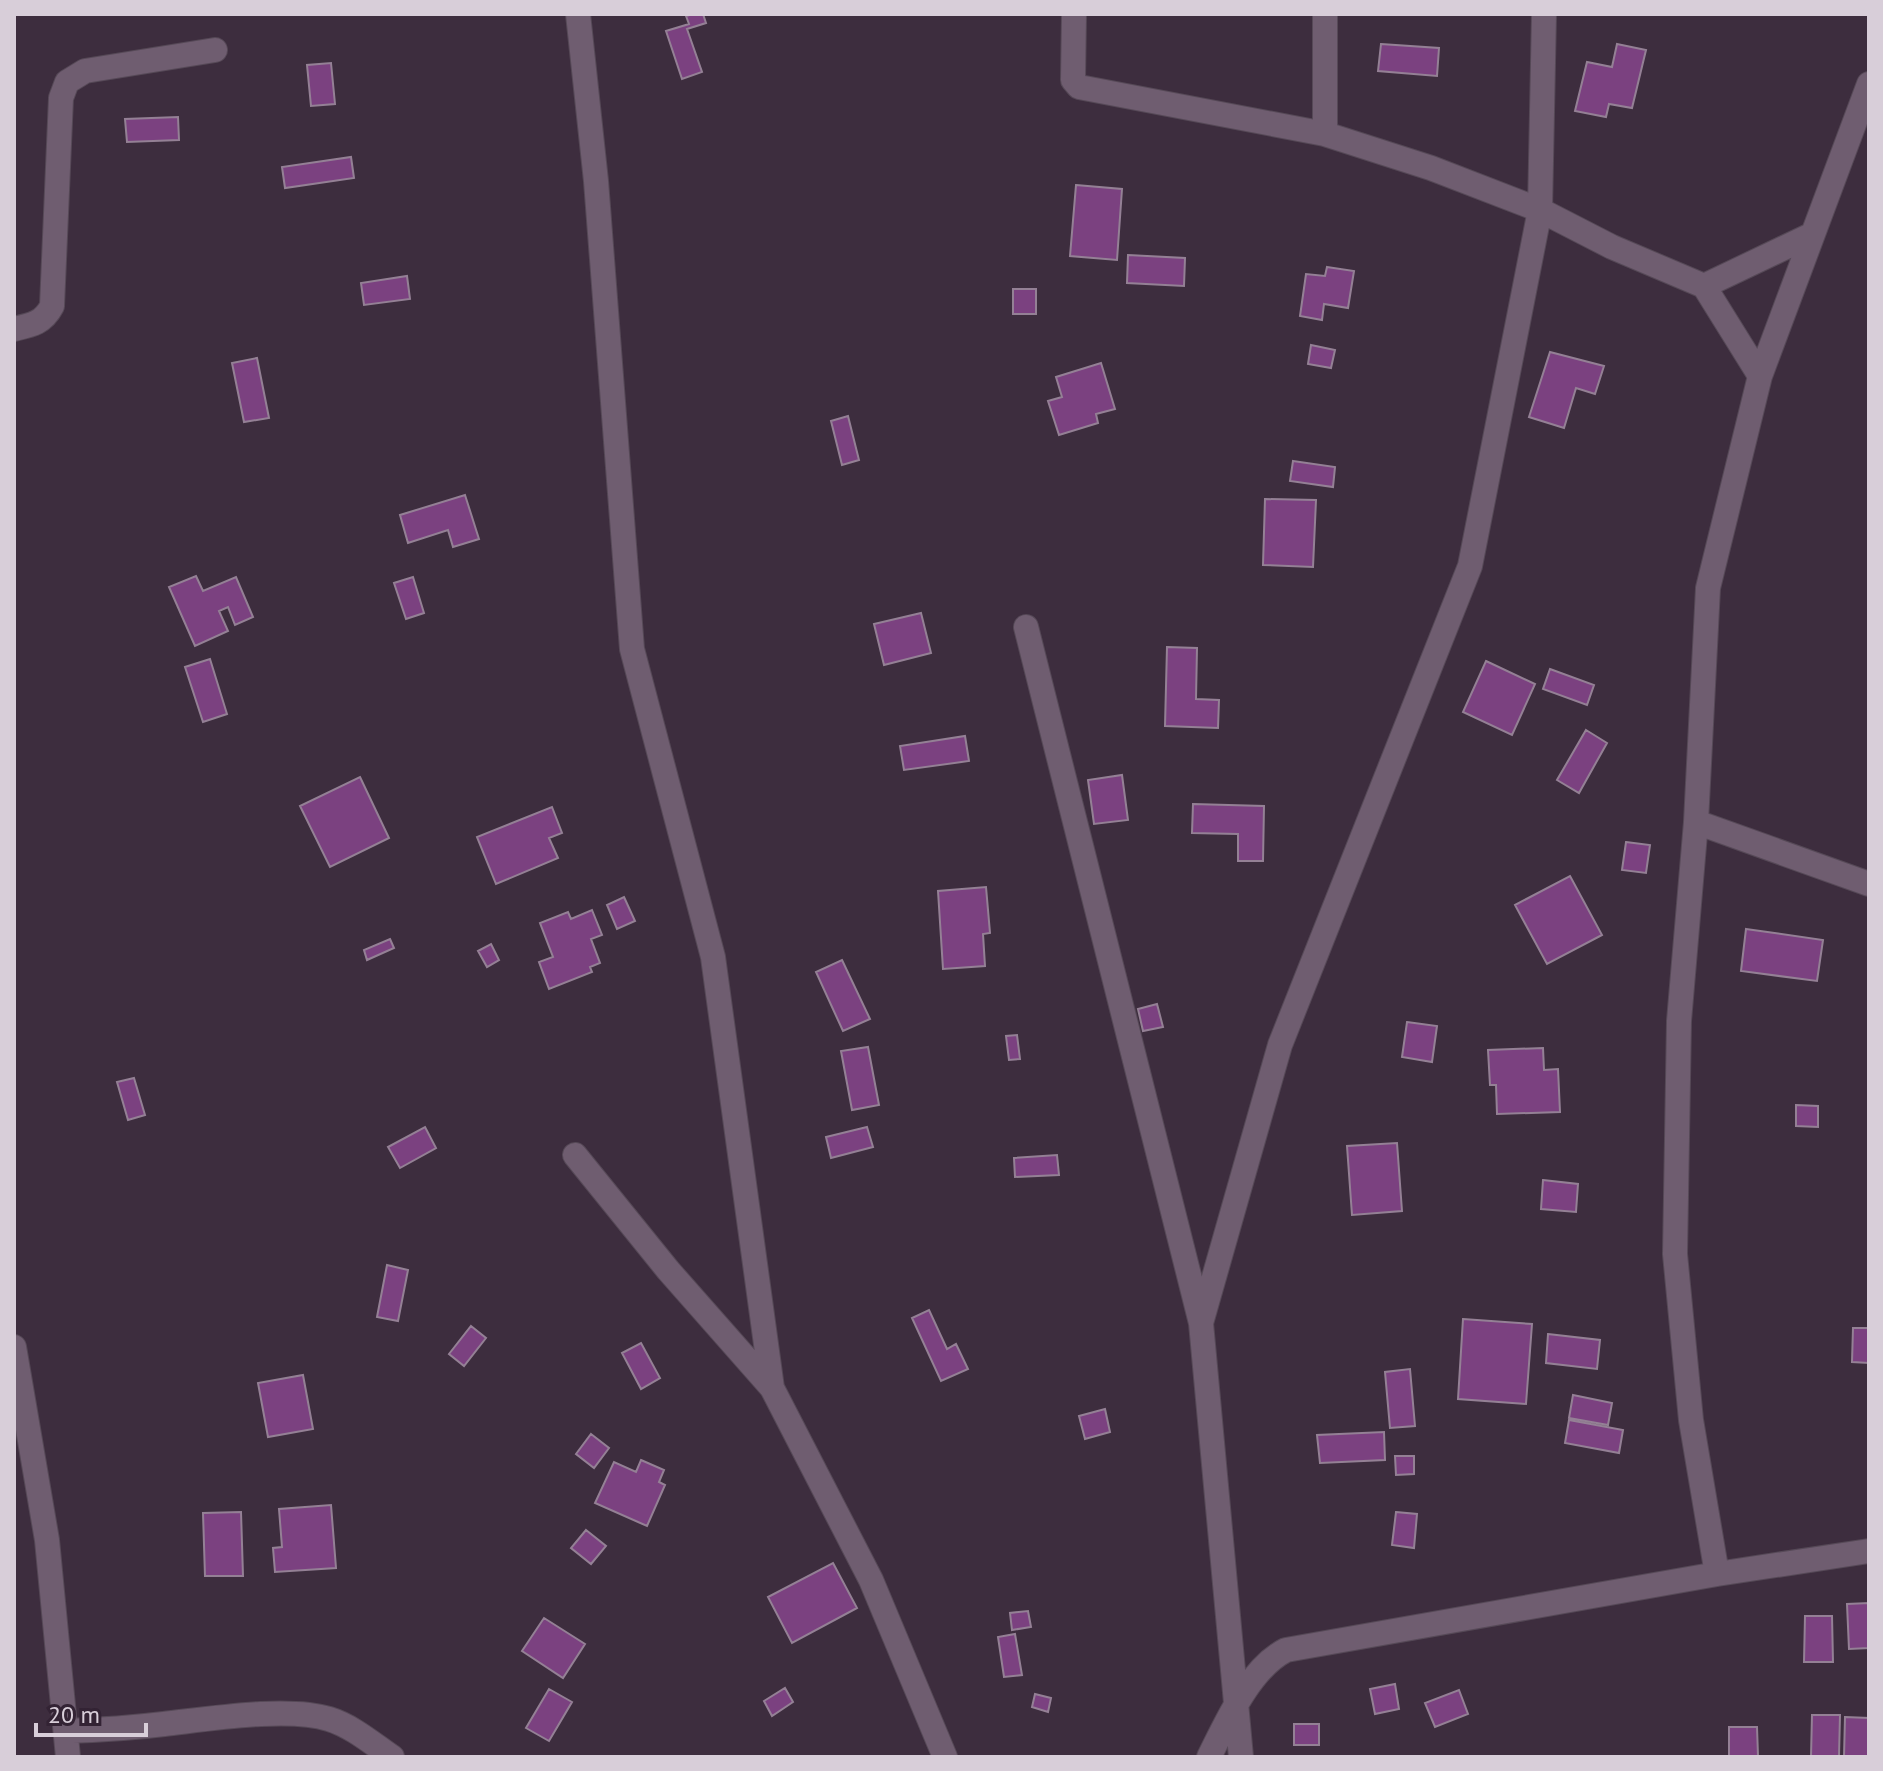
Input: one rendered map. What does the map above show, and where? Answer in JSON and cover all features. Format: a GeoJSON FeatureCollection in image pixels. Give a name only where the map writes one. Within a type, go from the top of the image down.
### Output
{"type":"FeatureCollection","features":[{"type":"Feature","properties":{"kind":"street"},"geometry":{"type":"LineString","coordinates":[[578,14],[596,181],[632,649],[713,957],[772,1388]]}},
{"type":"Feature","properties":{"kind":"street"},"geometry":{"type":"LineString","coordinates":[[1074,14],[1073,80],[1079,87],[1325,134],[1431,168],[1540,210],[1612,247],[1704,286],[1760,376]]}},
{"type":"Feature","properties":{"kind":"street"},"geometry":{"type":"LineString","coordinates":[[1325,14],[1325,134]]}},
{"type":"Feature","properties":{"kind":"street"},"geometry":{"type":"LineString","coordinates":[[1201,1323],[1280,1045],[1470,566],[1540,210],[1544,14]]}},
{"type":"Feature","properties":{"kind":"street"},"geometry":{"type":"LineString","coordinates":[[14,329],[35,324],[46,316],[52,306],[61,98],[67,82],[85,71],[215,50]]}},
{"type":"Feature","properties":{"kind":"street"},"geometry":{"type":"LineString","coordinates":[[1717,1574],[1691,1420],[1675,1254],[1679,1021],[1696,822],[1708,588],[1760,376],[1869,84]]}},
{"type":"Feature","properties":{"kind":"street"},"geometry":{"type":"LineString","coordinates":[[1704,286],[1811,235]]}},
{"type":"Feature","properties":{"kind":"street"},"geometry":{"type":"LineString","coordinates":[[1026,627],[1201,1323],[1241,1757]]}},
{"type":"Feature","properties":{"kind":"street"},"geometry":{"type":"LineString","coordinates":[[1696,822],[1869,884]]}},
{"type":"Feature","properties":{"kind":"street"},"geometry":{"type":"LineString","coordinates":[[575,1155],[668,1270],[772,1388],[871,1580],[945,1757]]}},
{"type":"Feature","properties":{"kind":"street"},"geometry":{"type":"LineString","coordinates":[[14,1347],[47,1540],[68,1757]]}},
{"type":"Feature","properties":{"kind":"street"},"geometry":{"type":"LineString","coordinates":[[1209,1757],[1238,1700],[1273,1656],[1286,1650],[1717,1574],[1869,1551]]}},
{"type":"Feature","properties":{"kind":"street"},"geometry":{"type":"LineString","coordinates":[[66,1731],[123,1729],[238,1716],[295,1715],[329,1719],[392,1757]]}},
{"type":"Feature","properties":{"kind":"building"},"geometry":{"type":"Polygon","coordinates":[[[703,14],[706,23],[687,29],[702,72],[682,79],[666,31],[689,24],[686,16],[703,14]]]}},
{"type":"Feature","properties":{"kind":"building"},"geometry":{"type":"Polygon","coordinates":[[[1381,44],[1439,48],[1437,76],[1378,71],[1381,44]]]}},
{"type":"Feature","properties":{"kind":"building"},"geometry":{"type":"Polygon","coordinates":[[[1617,44],[1646,50],[1632,108],[1609,104],[1606,117],[1575,111],[1587,62],[1612,67],[1617,44]]]}},
{"type":"Feature","properties":{"kind":"building"},"geometry":{"type":"Polygon","coordinates":[[[331,63],[335,104],[311,106],[307,65],[331,63]]]}},
{"type":"Feature","properties":{"kind":"building"},"geometry":{"type":"Polygon","coordinates":[[[178,117],[179,140],[127,142],[125,119],[178,117]]]}},
{"type":"Feature","properties":{"kind":"building"},"geometry":{"type":"Polygon","coordinates":[[[351,157],[354,178],[285,188],[282,167],[351,157]]]}},
{"type":"Feature","properties":{"kind":"building"},"geometry":{"type":"Polygon","coordinates":[[[1076,185],[1122,189],[1117,260],[1070,256],[1076,185]]]}},
{"type":"Feature","properties":{"kind":"building"},"geometry":{"type":"Polygon","coordinates":[[[1128,255],[1185,258],[1184,286],[1127,283],[1128,255]]]}},
{"type":"Feature","properties":{"kind":"building"},"geometry":{"type":"Polygon","coordinates":[[[1327,267],[1354,271],[1348,308],[1324,304],[1322,320],[1300,316],[1306,274],[1325,276],[1327,267]]]}},
{"type":"Feature","properties":{"kind":"building"},"geometry":{"type":"Polygon","coordinates":[[[407,276],[410,299],[364,305],[361,283],[407,276]]]}},
{"type":"Feature","properties":{"kind":"building"},"geometry":{"type":"Polygon","coordinates":[[[1013,289],[1036,289],[1036,314],[1013,314],[1013,289]]]}},
{"type":"Feature","properties":{"kind":"building"},"geometry":{"type":"Polygon","coordinates":[[[1311,345],[1335,350],[1331,368],[1308,364],[1311,345]]]}},
{"type":"Feature","properties":{"kind":"building"},"geometry":{"type":"Polygon","coordinates":[[[1550,352],[1604,366],[1595,394],[1576,388],[1564,428],[1529,417],[1550,352]]]}},
{"type":"Feature","properties":{"kind":"building"},"geometry":{"type":"Polygon","coordinates":[[[257,358],[269,418],[244,422],[232,363],[257,358]]]}},
{"type":"Feature","properties":{"kind":"building"},"geometry":{"type":"Polygon","coordinates":[[[1101,363],[1115,409],[1096,414],[1098,423],[1059,435],[1048,401],[1062,397],[1056,377],[1101,363]]]}},
{"type":"Feature","properties":{"kind":"building"},"geometry":{"type":"Polygon","coordinates":[[[848,416],[859,460],[842,465],[831,421],[848,416]]]}},
{"type":"Feature","properties":{"kind":"building"},"geometry":{"type":"Polygon","coordinates":[[[1293,461],[1335,467],[1333,487],[1290,481],[1293,461]]]}},
{"type":"Feature","properties":{"kind":"building"},"geometry":{"type":"Polygon","coordinates":[[[465,495],[479,539],[453,547],[448,530],[408,543],[400,515],[465,495]]]}},
{"type":"Feature","properties":{"kind":"building"},"geometry":{"type":"Polygon","coordinates":[[[1265,499],[1316,500],[1313,567],[1263,565],[1265,499]]]}},
{"type":"Feature","properties":{"kind":"building"},"geometry":{"type":"Polygon","coordinates":[[[196,576],[203,591],[236,577],[253,617],[235,625],[228,607],[219,611],[228,631],[195,646],[169,587],[196,576]]]}},
{"type":"Feature","properties":{"kind":"building"},"geometry":{"type":"Polygon","coordinates":[[[413,577],[424,613],[406,619],[394,583],[413,577]]]}},
{"type":"Feature","properties":{"kind":"building"},"geometry":{"type":"Polygon","coordinates":[[[921,613],[931,653],[884,665],[874,624],[921,613]]]}},
{"type":"Feature","properties":{"kind":"building"},"geometry":{"type":"Polygon","coordinates":[[[1167,647],[1197,648],[1196,699],[1219,700],[1218,728],[1165,726],[1167,647]]]}},
{"type":"Feature","properties":{"kind":"building"},"geometry":{"type":"Polygon","coordinates":[[[210,659],[227,714],[203,722],[185,667],[210,659]]]}},
{"type":"Feature","properties":{"kind":"building"},"geometry":{"type":"Polygon","coordinates":[[[1486,661],[1535,684],[1512,735],[1463,712],[1486,661]]]}},
{"type":"Feature","properties":{"kind":"building"},"geometry":{"type":"Polygon","coordinates":[[[1550,669],[1594,685],[1587,705],[1543,689],[1550,669]]]}},
{"type":"Feature","properties":{"kind":"building"},"geometry":{"type":"Polygon","coordinates":[[[1586,730],[1607,743],[1579,793],[1557,780],[1586,730]]]}},
{"type":"Feature","properties":{"kind":"building"},"geometry":{"type":"Polygon","coordinates":[[[965,736],[969,761],[904,770],[900,746],[965,736]]]}},
{"type":"Feature","properties":{"kind":"building"},"geometry":{"type":"Polygon","coordinates":[[[1122,775],[1128,820],[1094,824],[1088,780],[1122,775]]]}},
{"type":"Feature","properties":{"kind":"building"},"geometry":{"type":"Polygon","coordinates":[[[360,777],[389,838],[330,867],[300,806],[360,777]]]}},
{"type":"Feature","properties":{"kind":"building"},"geometry":{"type":"Polygon","coordinates":[[[1193,804],[1264,806],[1263,861],[1238,861],[1238,834],[1192,833],[1193,804]]]}},
{"type":"Feature","properties":{"kind":"building"},"geometry":{"type":"Polygon","coordinates":[[[552,807],[562,833],[549,838],[558,858],[496,884],[477,837],[552,807]]]}},
{"type":"Feature","properties":{"kind":"building"},"geometry":{"type":"Polygon","coordinates":[[[1626,842],[1650,845],[1646,873],[1622,870],[1626,842]]]}},
{"type":"Feature","properties":{"kind":"building"},"geometry":{"type":"Polygon","coordinates":[[[1570,876],[1602,935],[1547,964],[1515,905],[1570,876]]]}},
{"type":"Feature","properties":{"kind":"building"},"geometry":{"type":"Polygon","coordinates":[[[986,887],[990,933],[983,934],[985,966],[943,969],[938,891],[986,887]]]}},
{"type":"Feature","properties":{"kind":"building"},"geometry":{"type":"Polygon","coordinates":[[[624,897],[635,921],[617,929],[607,905],[624,897]]]}},
{"type":"Feature","properties":{"kind":"building"},"geometry":{"type":"Polygon","coordinates":[[[592,910],[602,935],[591,939],[600,963],[590,967],[592,972],[549,989],[539,962],[553,957],[540,923],[568,912],[571,919],[592,910]]]}},
{"type":"Feature","properties":{"kind":"building"},"geometry":{"type":"Polygon","coordinates":[[[1746,929],[1823,940],[1817,981],[1741,971],[1746,929]]]}},
{"type":"Feature","properties":{"kind":"building"},"geometry":{"type":"Polygon","coordinates":[[[390,939],[394,948],[367,960],[364,950],[390,939]]]}},
{"type":"Feature","properties":{"kind":"building"},"geometry":{"type":"Polygon","coordinates":[[[491,944],[499,960],[487,967],[478,951],[491,944]]]}},
{"type":"Feature","properties":{"kind":"building"},"geometry":{"type":"Polygon","coordinates":[[[842,960],[870,1019],[843,1031],[816,972],[842,960]]]}},
{"type":"Feature","properties":{"kind":"building"},"geometry":{"type":"Polygon","coordinates":[[[1157,1004],[1163,1027],[1143,1031],[1138,1009],[1157,1004]]]}},
{"type":"Feature","properties":{"kind":"building"},"geometry":{"type":"Polygon","coordinates":[[[1407,1022],[1437,1026],[1432,1062],[1402,1057],[1407,1022]]]}},
{"type":"Feature","properties":{"kind":"building"},"geometry":{"type":"Polygon","coordinates":[[[1017,1035],[1020,1059],[1009,1060],[1006,1036],[1017,1035]]]}},
{"type":"Feature","properties":{"kind":"building"},"geometry":{"type":"Polygon","coordinates":[[[868,1047],[879,1105],[852,1110],[841,1051],[868,1047]]]}},
{"type":"Feature","properties":{"kind":"building"},"geometry":{"type":"Polygon","coordinates":[[[1543,1048],[1544,1070],[1558,1069],[1560,1112],[1497,1114],[1496,1085],[1490,1085],[1488,1050],[1543,1048]]]}},
{"type":"Feature","properties":{"kind":"building"},"geometry":{"type":"Polygon","coordinates":[[[134,1078],[145,1115],[128,1120],[117,1082],[134,1078]]]}},
{"type":"Feature","properties":{"kind":"building"},"geometry":{"type":"Polygon","coordinates":[[[1796,1105],[1818,1106],[1818,1127],[1796,1126],[1796,1105]]]}},
{"type":"Feature","properties":{"kind":"building"},"geometry":{"type":"Polygon","coordinates":[[[425,1127],[436,1148],[400,1168],[388,1147],[425,1127]]]}},
{"type":"Feature","properties":{"kind":"building"},"geometry":{"type":"Polygon","coordinates":[[[867,1127],[873,1147],[831,1158],[826,1137],[867,1127]]]}},
{"type":"Feature","properties":{"kind":"building"},"geometry":{"type":"Polygon","coordinates":[[[1397,1143],[1402,1211],[1352,1215],[1347,1146],[1397,1143]]]}},
{"type":"Feature","properties":{"kind":"building"},"geometry":{"type":"Polygon","coordinates":[[[1057,1155],[1059,1175],[1015,1177],[1014,1158],[1057,1155]]]}},
{"type":"Feature","properties":{"kind":"building"},"geometry":{"type":"Polygon","coordinates":[[[1543,1180],[1578,1184],[1576,1212],[1541,1209],[1543,1180]]]}},
{"type":"Feature","properties":{"kind":"building"},"geometry":{"type":"Polygon","coordinates":[[[387,1265],[408,1270],[398,1321],[377,1317],[387,1265]]]}},
{"type":"Feature","properties":{"kind":"building"},"geometry":{"type":"Polygon","coordinates":[[[929,1310],[947,1349],[956,1344],[968,1369],[941,1381],[912,1318],[929,1310]]]}},
{"type":"Feature","properties":{"kind":"building"},"geometry":{"type":"Polygon","coordinates":[[[1463,1319],[1532,1324],[1526,1404],[1458,1399],[1463,1319]]]}},
{"type":"Feature","properties":{"kind":"building"},"geometry":{"type":"Polygon","coordinates":[[[471,1326],[486,1338],[464,1366],[449,1354],[471,1326]]]}},
{"type":"Feature","properties":{"kind":"building"},"geometry":{"type":"Polygon","coordinates":[[[1853,1328],[1869,1328],[1869,1363],[1852,1362],[1853,1328]]]}},
{"type":"Feature","properties":{"kind":"building"},"geometry":{"type":"Polygon","coordinates":[[[1548,1334],[1600,1340],[1597,1369],[1546,1363],[1548,1334]]]}},
{"type":"Feature","properties":{"kind":"building"},"geometry":{"type":"Polygon","coordinates":[[[641,1343],[660,1378],[641,1389],[622,1353],[641,1343]]]}},
{"type":"Feature","properties":{"kind":"building"},"geometry":{"type":"Polygon","coordinates":[[[1410,1369],[1415,1426],[1390,1428],[1385,1372],[1410,1369]]]}},
{"type":"Feature","properties":{"kind":"building"},"geometry":{"type":"Polygon","coordinates":[[[303,1375],[313,1429],[268,1437],[258,1383],[303,1375]]]}},
{"type":"Feature","properties":{"kind":"building"},"geometry":{"type":"Polygon","coordinates":[[[1573,1395],[1612,1403],[1608,1425],[1569,1418],[1573,1395]]]}},
{"type":"Feature","properties":{"kind":"building"},"geometry":{"type":"Polygon","coordinates":[[[1105,1409],[1110,1432],[1085,1439],[1079,1416],[1105,1409]]]}},
{"type":"Feature","properties":{"kind":"building"},"geometry":{"type":"Polygon","coordinates":[[[1569,1420],[1623,1430],[1619,1453],[1565,1443],[1569,1420]]]}},
{"type":"Feature","properties":{"kind":"building"},"geometry":{"type":"Polygon","coordinates":[[[1384,1432],[1385,1460],[1320,1463],[1317,1435],[1384,1432]]]}},
{"type":"Feature","properties":{"kind":"building"},"geometry":{"type":"Polygon","coordinates":[[[591,1434],[609,1448],[594,1468],[576,1454],[591,1434]]]}},
{"type":"Feature","properties":{"kind":"building"},"geometry":{"type":"Polygon","coordinates":[[[1395,1456],[1414,1456],[1414,1474],[1396,1475],[1395,1456]]]}},
{"type":"Feature","properties":{"kind":"building"},"geometry":{"type":"Polygon","coordinates":[[[641,1460],[664,1470],[659,1482],[665,1485],[647,1526],[595,1503],[614,1462],[636,1472],[641,1460]]]}},
{"type":"Feature","properties":{"kind":"building"},"geometry":{"type":"Polygon","coordinates":[[[331,1505],[336,1568],[275,1572],[273,1548],[282,1547],[279,1509],[331,1505]]]}},
{"type":"Feature","properties":{"kind":"building"},"geometry":{"type":"Polygon","coordinates":[[[241,1512],[243,1576],[205,1576],[203,1513],[241,1512]]]}},
{"type":"Feature","properties":{"kind":"building"},"geometry":{"type":"Polygon","coordinates":[[[1396,1512],[1417,1514],[1414,1548],[1392,1545],[1396,1512]]]}},
{"type":"Feature","properties":{"kind":"building"},"geometry":{"type":"Polygon","coordinates":[[[586,1530],[606,1546],[591,1564],[571,1548],[586,1530]]]}},
{"type":"Feature","properties":{"kind":"building"},"geometry":{"type":"Polygon","coordinates":[[[833,1563],[857,1608],[792,1643],[768,1597],[833,1563]]]}},
{"type":"Feature","properties":{"kind":"building"},"geometry":{"type":"Polygon","coordinates":[[[1869,1603],[1869,1648],[1849,1649],[1847,1604],[1869,1603]]]}},
{"type":"Feature","properties":{"kind":"building"},"geometry":{"type":"Polygon","coordinates":[[[1028,1611],[1031,1627],[1012,1630],[1010,1613],[1028,1611]]]}},
{"type":"Feature","properties":{"kind":"building"},"geometry":{"type":"Polygon","coordinates":[[[1805,1616],[1832,1616],[1833,1662],[1804,1662],[1805,1616]]]}},
{"type":"Feature","properties":{"kind":"building"},"geometry":{"type":"Polygon","coordinates":[[[544,1618],[585,1644],[563,1678],[522,1651],[544,1618]]]}},
{"type":"Feature","properties":{"kind":"building"},"geometry":{"type":"Polygon","coordinates":[[[1015,1634],[1022,1675],[1004,1677],[998,1637],[1015,1634]]]}},
{"type":"Feature","properties":{"kind":"building"},"geometry":{"type":"Polygon","coordinates":[[[1395,1684],[1399,1709],[1375,1714],[1370,1689],[1395,1684]]]}},
{"type":"Feature","properties":{"kind":"building"},"geometry":{"type":"Polygon","coordinates":[[[785,1688],[793,1702],[772,1716],[764,1701],[785,1688]]]}},
{"type":"Feature","properties":{"kind":"building"},"geometry":{"type":"Polygon","coordinates":[[[549,1689],[572,1702],[549,1741],[526,1728],[549,1689]]]}},
{"type":"Feature","properties":{"kind":"building"},"geometry":{"type":"Polygon","coordinates":[[[1459,1690],[1468,1714],[1435,1727],[1425,1703],[1459,1690]]]}},
{"type":"Feature","properties":{"kind":"building"},"geometry":{"type":"Polygon","coordinates":[[[1035,1694],[1051,1698],[1048,1712],[1032,1707],[1035,1694]]]}},
{"type":"Feature","properties":{"kind":"building"},"geometry":{"type":"Polygon","coordinates":[[[1812,1715],[1840,1715],[1839,1757],[1811,1757],[1812,1715]]]}},
{"type":"Feature","properties":{"kind":"building"},"geometry":{"type":"Polygon","coordinates":[[[1845,1717],[1869,1718],[1869,1757],[1844,1757],[1845,1717]]]}},
{"type":"Feature","properties":{"kind":"building"},"geometry":{"type":"Polygon","coordinates":[[[1294,1724],[1319,1724],[1319,1745],[1294,1745],[1294,1724]]]}},
{"type":"Feature","properties":{"kind":"building"},"geometry":{"type":"Polygon","coordinates":[[[1729,1727],[1757,1727],[1758,1756],[1729,1756],[1729,1727]]]}}]}
